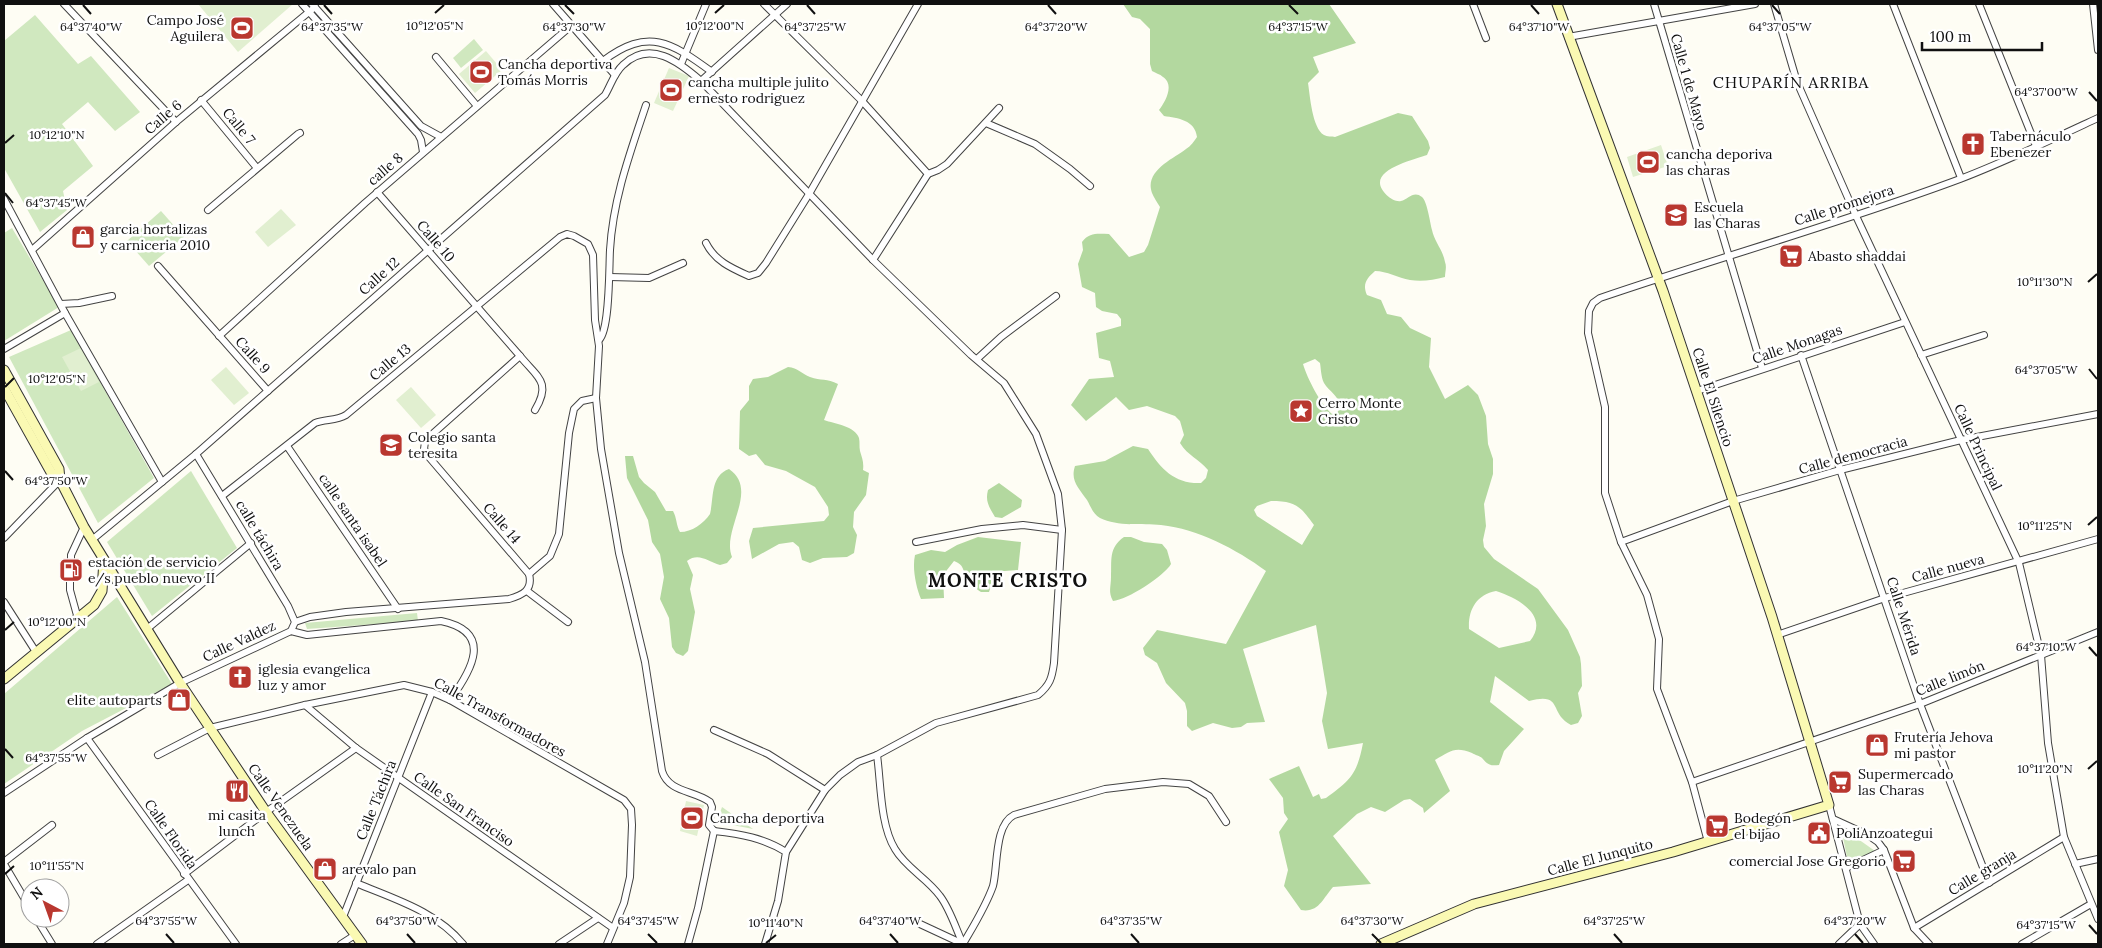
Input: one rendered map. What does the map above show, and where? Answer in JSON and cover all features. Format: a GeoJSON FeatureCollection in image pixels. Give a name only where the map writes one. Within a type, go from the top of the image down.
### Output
{"type":"FeatureCollection","features":[{"type":"Feature","properties":{"kind":"street"},"geometry":{"type":"LineString","coordinates":[[64,4],[176,122]]}},
{"type":"Feature","properties":{"kind":"street"},"geometry":{"type":"LineString","coordinates":[[302,4],[418,134],[423,152]]}},
{"type":"Feature","properties":{"kind":"street"},"geometry":{"type":"LineString","coordinates":[[553,4],[615,75]]}},
{"type":"Feature","properties":{"kind":"street"},"geometry":{"type":"LineString","coordinates":[[681,64],[687,54],[706,4]]}},
{"type":"Feature","properties":{"kind":"street"},"geometry":{"type":"LineString","coordinates":[[764,4],[862,101],[928,174]]}},
{"type":"Feature","properties":{"kind":"street"},"geometry":{"type":"LineString","coordinates":[[701,81],[776,16],[787,4]]}},
{"type":"Feature","properties":{"kind":"street"},"geometry":{"type":"LineString","coordinates":[[706,243],[711,253],[717,259],[749,276],[753,275],[766,263],[809,194],[918,4]]}},
{"type":"Feature","properties":{"kind":"street"},"geometry":{"type":"LineString","coordinates":[[1473,4],[1486,38]]}},
{"type":"Feature","properties":{"kind":"street","name":"Calle El Silencio"},"geometry":{"type":"LineString","coordinates":[[1556,4],[1658,278],[1697,391],[1777,635],[1829,805]]}},
{"type":"Feature","properties":{"kind":"street","name":"Calle 1 de Mayo"},"geometry":{"type":"LineString","coordinates":[[1654,4],[1762,368]]}},
{"type":"Feature","properties":{"kind":"street"},"geometry":{"type":"LineString","coordinates":[[1568,37],[1755,4]]}},
{"type":"Feature","properties":{"kind":"street","name":"Calle Principal"},"geometry":{"type":"LineString","coordinates":[[1774,4],[1797,82],[1856,216],[2018,562],[2041,656],[2048,743],[2064,837],[2098,919]]}},
{"type":"Feature","properties":{"kind":"street"},"geometry":{"type":"LineString","coordinates":[[1893,4],[1961,178]]}},
{"type":"Feature","properties":{"kind":"street"},"geometry":{"type":"LineString","coordinates":[[1979,4],[2036,146]]}},
{"type":"Feature","properties":{"kind":"street"},"geometry":{"type":"LineString","coordinates":[[2093,4],[2098,50]]}},
{"type":"Feature","properties":{"kind":"street"},"geometry":{"type":"LineString","coordinates":[[313,5],[421,126],[440,137]]}},
{"type":"Feature","properties":{"kind":"street","name":"Calle 6"},"geometry":{"type":"LineString","coordinates":[[32,250],[176,122],[309,11],[313,5]]}},
{"type":"Feature","properties":{"kind":"street","name":"calle 8"},"geometry":{"type":"LineString","coordinates":[[219,336],[377,192],[572,25]]}},
{"type":"Feature","properties":{"kind":"street"},"geometry":{"type":"LineString","coordinates":[[603,61],[616,52],[639,41],[666,44],[687,54],[712,72]]}},
{"type":"Feature","properties":{"kind":"street","name":"Calle 12"},"geometry":{"type":"LineString","coordinates":[[93,539],[196,454],[605,94],[622,65],[630,59],[646,53],[664,55],[681,64],[701,81],[873,260],[1004,383],[1036,434],[1058,494],[1062,530],[1054,663],[1052,679],[1047,688],[1038,695],[936,723],[877,755],[858,762],[840,775],[825,790],[786,852]]}},
{"type":"Feature","properties":{"kind":"street"},"geometry":{"type":"LineString","coordinates":[[436,57],[477,106]]}},
{"type":"Feature","properties":{"kind":"street","name":"Calle 7"},"geometry":{"type":"LineString","coordinates":[[202,100],[257,168]]}},
{"type":"Feature","properties":{"kind":"street"},"geometry":{"type":"LineString","coordinates":[[646,105],[618,191],[610,249],[610,277],[604,333],[599,340],[596,398],[609,503],[622,569],[645,662],[662,771],[666,780],[671,785],[710,802],[712,807],[709,825],[714,831],[757,838],[786,852],[778,901],[766,944]]}},
{"type":"Feature","properties":{"kind":"street"},"geometry":{"type":"LineString","coordinates":[[873,260],[928,174],[947,164],[999,108]]}},
{"type":"Feature","properties":{"kind":"street","name":"Calle promejora"},"geometry":{"type":"LineString","coordinates":[[1621,542],[1605,493],[1605,407],[1588,333],[1589,311],[1593,303],[1600,298],[1658,278],[1856,216],[1961,178],[2098,118]]}},
{"type":"Feature","properties":{"kind":"street"},"geometry":{"type":"LineString","coordinates":[[986,123],[1036,144],[1090,186]]}},
{"type":"Feature","properties":{"kind":"street"},"geometry":{"type":"LineString","coordinates":[[208,210],[300,134]]}},
{"type":"Feature","properties":{"kind":"street","name":"Calle 10"},"geometry":{"type":"LineString","coordinates":[[377,192],[476,307]]}},
{"type":"Feature","properties":{"kind":"street"},"geometry":{"type":"LineString","coordinates":[[4,199],[162,482]]}},
{"type":"Feature","properties":{"kind":"street","name":"Calle 13"},"geometry":{"type":"LineString","coordinates":[[222,496],[315,423],[322,420],[338,420],[346,415],[560,237],[567,234],[582,240],[592,249],[595,320],[599,340]]}},
{"type":"Feature","properties":{"kind":"street"},"geometry":{"type":"LineString","coordinates":[[610,277],[649,278],[683,263]]}},
{"type":"Feature","properties":{"kind":"street","name":"Calle 9"},"geometry":{"type":"LineString","coordinates":[[158,266],[268,391]]}},
{"type":"Feature","properties":{"kind":"street"},"geometry":{"type":"LineString","coordinates":[[61,304],[79,304],[112,296]]}},
{"type":"Feature","properties":{"kind":"street"},"geometry":{"type":"LineString","coordinates":[[977,359],[1001,337],[1056,296]]}},
{"type":"Feature","properties":{"kind":"street"},"geometry":{"type":"LineString","coordinates":[[476,307],[538,375],[544,394],[535,410]]}},
{"type":"Feature","properties":{"kind":"street"},"geometry":{"type":"LineString","coordinates":[[4,349],[66,313]]}},
{"type":"Feature","properties":{"kind":"street","name":"Calle Monagas"},"geometry":{"type":"LineString","coordinates":[[1697,391],[1905,322]]}},
{"type":"Feature","properties":{"kind":"street"},"geometry":{"type":"LineString","coordinates":[[1921,355],[1984,335]]}},
{"type":"Feature","properties":{"kind":"street","name":"Calle Mérida"},"geometry":{"type":"LineString","coordinates":[[1801,355],[1920,704],[1989,883]]}},
{"type":"Feature","properties":{"kind":"street","name":"Calle 14"},"geometry":{"type":"LineString","coordinates":[[520,356],[428,438],[424,449],[456,490],[529,574]]}},
{"type":"Feature","properties":{"kind":"street"},"geometry":{"type":"LineString","coordinates":[[4,370],[59,469],[60,480],[4,538]]}},
{"type":"Feature","properties":{"kind":"street"},"geometry":{"type":"LineString","coordinates":[[4,388],[52,474],[60,480]]}},
{"type":"Feature","properties":{"kind":"street"},"geometry":{"type":"LineString","coordinates":[[291,631],[296,622],[310,617],[337,613],[509,599],[522,595],[527,591],[530,580],[529,574],[550,556],[559,534],[568,442],[574,409],[582,401],[596,398]]}},
{"type":"Feature","properties":{"kind":"street","name":"Calle democracia"},"geometry":{"type":"LineString","coordinates":[[1621,542],[1733,500],[1840,470],[1961,440],[2098,414]]}},
{"type":"Feature","properties":{"kind":"street","name":"calle santa isabel"},"geometry":{"type":"LineString","coordinates":[[287,446],[398,609]]}},
{"type":"Feature","properties":{"kind":"street","name":"calle táchira"},"geometry":{"type":"LineString","coordinates":[[196,454],[251,543],[296,622]]}},
{"type":"Feature","properties":{"kind":"street","name":"Calle Venezuela"},"geometry":{"type":"LineString","coordinates":[[60,480],[84,527],[180,683],[266,812],[362,944]]}},
{"type":"Feature","properties":{"kind":"street"},"geometry":{"type":"LineString","coordinates":[[916,542],[982,529],[1023,525],[1062,530]]}},
{"type":"Feature","properties":{"kind":"street"},"geometry":{"type":"LineString","coordinates":[[71,565],[71,554],[84,527]]}},
{"type":"Feature","properties":{"kind":"street","name":"Calle nueva"},"geometry":{"type":"LineString","coordinates":[[1777,635],[1885,598],[2098,539]]}},
{"type":"Feature","properties":{"kind":"street"},"geometry":{"type":"LineString","coordinates":[[1621,542],[1647,595],[1659,639],[1656,689],[1692,782],[1708,842]]}},
{"type":"Feature","properties":{"kind":"street"},"geometry":{"type":"LineString","coordinates":[[147,629],[251,543]]}},
{"type":"Feature","properties":{"kind":"street"},"geometry":{"type":"LineString","coordinates":[[4,680],[94,605],[102,591],[104,559]]}},
{"type":"Feature","properties":{"kind":"street"},"geometry":{"type":"LineString","coordinates":[[70,574],[70,590],[78,619]]}},
{"type":"Feature","properties":{"kind":"street"},"geometry":{"type":"LineString","coordinates":[[527,591],[568,622]]}},
{"type":"Feature","properties":{"kind":"street"},"geometry":{"type":"LineString","coordinates":[[4,602],[36,652]]}},
{"type":"Feature","properties":{"kind":"street","name":"Calle Valdez"},"geometry":{"type":"LineString","coordinates":[[4,793],[87,738],[180,683],[291,631],[307,635],[441,621],[454,623],[467,632],[473,641],[474,657],[469,672],[450,700]]}},
{"type":"Feature","properties":{"kind":"street","name":"Calle limón"},"geometry":{"type":"LineString","coordinates":[[1692,782],[1920,704],[2098,632]]}},
{"type":"Feature","properties":{"kind":"street","name":"Calle Transformadores"},"geometry":{"type":"LineString","coordinates":[[158,756],[210,728],[305,705],[404,685],[432,692],[450,700],[624,800],[631,809],[630,877],[624,903],[607,944]]}},
{"type":"Feature","properties":{"kind":"street","name":"Calle Táchira"},"geometry":{"type":"LineString","coordinates":[[343,917],[432,692]]}},
{"type":"Feature","properties":{"kind":"street","name":"Calle San Franciso"},"geometry":{"type":"LineString","coordinates":[[305,705],[356,748],[613,928]]}},
{"type":"Feature","properties":{"kind":"street"},"geometry":{"type":"LineString","coordinates":[[714,730],[768,754],[825,790]]}},
{"type":"Feature","properties":{"kind":"street","name":"Calle Florida"},"geometry":{"type":"LineString","coordinates":[[87,738],[236,944]]}},
{"type":"Feature","properties":{"kind":"street"},"geometry":{"type":"LineString","coordinates":[[184,874],[266,812],[356,748]]}},
{"type":"Feature","properties":{"kind":"street"},"geometry":{"type":"LineString","coordinates":[[877,755],[887,830],[894,848],[903,861],[941,896],[963,944]]}},
{"type":"Feature","properties":{"kind":"street"},"geometry":{"type":"LineString","coordinates":[[963,944],[990,894],[996,871],[997,852],[1004,826],[1010,817],[1014,815],[1105,789],[1163,782],[1189,784],[1209,796],[1226,822]]}},
{"type":"Feature","properties":{"kind":"street"},"geometry":{"type":"LineString","coordinates":[[1829,805],[1860,924],[1874,944]]}},
{"type":"Feature","properties":{"kind":"street","name":"Calle El Junquito"},"geometry":{"type":"LineString","coordinates":[[1381,944],[1474,904],[1708,842],[1829,805]]}},
{"type":"Feature","properties":{"kind":"street"},"geometry":{"type":"LineString","coordinates":[[1833,819],[1878,842],[1884,850],[1914,928],[1929,944]]}},
{"type":"Feature","properties":{"kind":"street"},"geometry":{"type":"LineString","coordinates":[[20,891],[4,863],[52,825]]}},
{"type":"Feature","properties":{"kind":"street"},"geometry":{"type":"LineString","coordinates":[[688,944],[698,908],[714,831]]}},
{"type":"Feature","properties":{"kind":"street","name":"Calle granja"},"geometry":{"type":"LineString","coordinates":[[1914,928],[2064,837]]}},
{"type":"Feature","properties":{"kind":"street"},"geometry":{"type":"LineString","coordinates":[[1846,868],[1884,850]]}},
{"type":"Feature","properties":{"kind":"street"},"geometry":{"type":"LineString","coordinates":[[2075,864],[2098,859]]}},
{"type":"Feature","properties":{"kind":"street"},"geometry":{"type":"LineString","coordinates":[[96,944],[188,880]]}},
{"type":"Feature","properties":{"kind":"street"},"geometry":{"type":"LineString","coordinates":[[356,883],[420,910],[438,920],[463,944]]}},
{"type":"Feature","properties":{"kind":"street"},"geometry":{"type":"LineString","coordinates":[[2022,944],[2091,904]]}},
{"type":"Feature","properties":{"kind":"street"},"geometry":{"type":"LineString","coordinates":[[559,944],[598,918]]}},
{"type":"Feature","properties":{"kind":"street"},"geometry":{"type":"LineString","coordinates":[[920,924],[963,944]]}},
{"type":"Feature","properties":{"kind":"street"},"geometry":{"type":"LineString","coordinates":[[1839,944],[1860,924]]}},
{"type":"Feature","properties":{"kind":"street"},"geometry":{"type":"LineString","coordinates":[[42,928],[52,944]]}},
{"type":"Feature","properties":{"kind":"street"},"geometry":{"type":"LineString","coordinates":[[341,944],[355,935]]}},
{"type":"Feature","properties":{"kind":"green space","name":"Campo José Aguilera"},"geometry":{"type":"Polygon","coordinates":[[[198,4],[293,4],[238,52],[198,4]]]}},
{"type":"Feature","properties":{"kind":"green space"},"geometry":{"type":"Polygon","coordinates":[[[1123,4],[1329,4],[1356,43],[1313,57],[1319,72],[1308,83],[1314,119],[1320,131],[1325,136],[1335,137],[1398,113],[1412,116],[1428,141],[1430,148],[1427,155],[1391,169],[1381,178],[1380,183],[1385,193],[1394,200],[1401,201],[1416,194],[1424,199],[1433,234],[1444,258],[1446,266],[1445,277],[1414,281],[1375,271],[1366,282],[1367,295],[1381,300],[1387,314],[1401,317],[1410,328],[1431,338],[1429,367],[1445,399],[1468,385],[1478,395],[1486,416],[1488,444],[1493,459],[1493,474],[1484,504],[1486,526],[1483,540],[1484,547],[1494,559],[1538,589],[1568,630],[1580,657],[1582,686],[1578,693],[1582,716],[1578,723],[1571,725],[1564,720],[1552,701],[1540,699],[1529,701],[1495,676],[1490,702],[1524,729],[1504,751],[1499,765],[1489,764],[1481,757],[1466,751],[1453,750],[1435,760],[1450,791],[1424,813],[1423,808],[1410,799],[1404,800],[1385,812],[1371,807],[1357,814],[1333,836],[1371,884],[1333,887],[1320,904],[1307,910],[1301,910],[1284,886],[1288,870],[1279,832],[1288,819],[1284,813],[1283,798],[1269,779],[1299,766],[1313,797],[1319,794],[1321,799],[1326,798],[1352,775],[1363,743],[1328,749],[1322,721],[1327,693],[1316,625],[1243,649],[1265,722],[1247,723],[1241,727],[1232,728],[1213,723],[1192,731],[1187,726],[1185,703],[1166,683],[1157,663],[1145,655],[1143,648],[1157,630],[1226,644],[1266,571],[1216,541],[1189,531],[1161,525],[1114,523],[1100,518],[1094,512],[1074,480],[1075,466],[1105,461],[1133,446],[1148,449],[1164,469],[1176,478],[1184,481],[1201,483],[1206,478],[1208,470],[1186,451],[1180,443],[1184,435],[1180,421],[1175,416],[1147,406],[1129,410],[1116,397],[1086,421],[1071,405],[1089,379],[1114,377],[1110,361],[1099,358],[1096,333],[1121,326],[1121,319],[1117,314],[1102,311],[1096,307],[1095,293],[1082,287],[1078,264],[1083,250],[1082,242],[1091,235],[1109,234],[1129,257],[1144,252],[1160,207],[1152,193],[1152,178],[1167,162],[1188,148],[1197,137],[1196,131],[1189,123],[1164,116],[1159,110],[1168,94],[1167,80],[1152,71],[1150,64],[1150,29],[1140,19],[1132,17],[1123,4]],[[1315,359],[1303,364],[1305,370],[1323,404],[1332,414],[1337,413],[1340,404],[1324,383],[1320,363],[1315,359]],[[1271,501],[1257,506],[1254,510],[1257,516],[1302,545],[1314,525],[1301,509],[1286,502],[1271,501]],[[1496,591],[1489,593],[1475,604],[1470,616],[1469,629],[1499,648],[1530,641],[1535,632],[1536,624],[1534,616],[1529,609],[1505,594],[1496,591]]]}},
{"type":"Feature","properties":{"kind":"green space"},"geometry":{"type":"Polygon","coordinates":[[[35,15],[78,64],[91,56],[140,112],[115,131],[88,102],[62,124],[93,166],[63,191],[67,210],[40,232],[4,168],[4,41],[35,15]]]}},
{"type":"Feature","properties":{"kind":"green space"},"geometry":{"type":"Polygon","coordinates":[[[474,39],[483,50],[461,68],[453,58],[474,39]]]}},
{"type":"Feature","properties":{"kind":"green space","name":"Cancha deportiva Tomás Morris"},"geometry":{"type":"Polygon","coordinates":[[[486,51],[502,70],[475,93],[459,74],[486,51]]]}},
{"type":"Feature","properties":{"kind":"green space","name":"cancha multiple julito ernesto rodriguez"},"geometry":{"type":"Polygon","coordinates":[[[669,68],[689,76],[673,111],[654,103],[669,68]]]}},
{"type":"Feature","properties":{"kind":"green space","name":"cancha deporiva las charas"},"geometry":{"type":"Polygon","coordinates":[[[1661,145],[1668,166],[1633,177],[1627,157],[1661,145]]]}},
{"type":"Feature","properties":{"kind":"green space"},"geometry":{"type":"Polygon","coordinates":[[[281,209],[296,225],[268,247],[255,232],[281,209]]]}},
{"type":"Feature","properties":{"kind":"green space"},"geometry":{"type":"Polygon","coordinates":[[[161,211],[184,237],[149,266],[127,241],[161,211]]]}},
{"type":"Feature","properties":{"kind":"green space"},"geometry":{"type":"Polygon","coordinates":[[[12,228],[59,307],[4,341],[4,233],[12,228]]]}},
{"type":"Feature","properties":{"kind":"green space"},"geometry":{"type":"Polygon","coordinates":[[[71,330],[154,478],[98,523],[9,357],[71,330]]]}},
{"type":"Feature","properties":{"kind":"green space"},"geometry":{"type":"Polygon","coordinates":[[[81,348],[99,382],[81,391],[62,357],[81,348]]]}},
{"type":"Feature","properties":{"kind":"green space"},"geometry":{"type":"Polygon","coordinates":[[[226,367],[249,393],[234,405],[211,380],[226,367]]]}},
{"type":"Feature","properties":{"kind":"green space"},"geometry":{"type":"Polygon","coordinates":[[[788,367],[810,377],[838,384],[824,420],[849,428],[859,438],[863,470],[869,473],[866,495],[854,512],[853,527],[857,535],[854,553],[847,557],[823,558],[810,563],[802,560],[799,547],[793,542],[779,544],[752,559],[749,541],[753,528],[824,521],[829,515],[828,507],[815,487],[786,471],[765,465],[756,454],[749,456],[739,449],[740,411],[749,400],[749,386],[753,379],[768,377],[788,367]]]}},
{"type":"Feature","properties":{"kind":"green space"},"geometry":{"type":"Polygon","coordinates":[[[411,387],[436,415],[421,428],[396,400],[411,387]]]}},
{"type":"Feature","properties":{"kind":"green space"},"geometry":{"type":"Polygon","coordinates":[[[625,456],[633,456],[639,477],[655,492],[666,511],[673,511],[680,532],[689,531],[697,527],[710,514],[714,488],[723,472],[729,469],[738,478],[741,488],[741,499],[731,535],[732,557],[727,563],[720,565],[696,557],[687,561],[693,575],[690,589],[695,612],[688,651],[683,656],[676,653],[672,647],[669,618],[660,599],[664,577],[660,554],[652,542],[648,520],[627,478],[625,456]]]}},
{"type":"Feature","properties":{"kind":"green space"},"geometry":{"type":"Polygon","coordinates":[[[191,471],[237,548],[152,616],[107,542],[191,471]]]}},
{"type":"Feature","properties":{"kind":"green space"},"geometry":{"type":"Polygon","coordinates":[[[999,483],[1022,500],[1021,507],[1002,518],[995,517],[987,501],[988,490],[999,483]]]}},
{"type":"Feature","properties":{"kind":"green space"},"geometry":{"type":"Polygon","coordinates":[[[978,537],[1021,542],[1018,570],[1004,571],[991,578],[989,592],[981,592],[968,581],[961,565],[954,561],[943,575],[944,598],[921,599],[915,577],[915,555],[931,550],[945,552],[978,537]]]}},
{"type":"Feature","properties":{"kind":"green space"},"geometry":{"type":"Polygon","coordinates":[[[1124,537],[1162,544],[1167,550],[1171,564],[1161,575],[1145,587],[1113,601],[1110,592],[1112,555],[1115,546],[1124,537]]]}},
{"type":"Feature","properties":{"kind":"green space"},"geometry":{"type":"Polygon","coordinates":[[[117,597],[172,684],[82,731],[4,784],[4,694],[117,597]]]}},
{"type":"Feature","properties":{"kind":"green space"},"geometry":{"type":"Polygon","coordinates":[[[417,613],[418,621],[307,629],[305,623],[417,613]]]}},
{"type":"Feature","properties":{"kind":"green space","name":"Cancha deportiva"},"geometry":{"type":"Polygon","coordinates":[[[686,801],[704,805],[697,836],[680,831],[686,801]]]}},
{"type":"Feature","properties":{"kind":"green space"},"geometry":{"type":"Polygon","coordinates":[[[722,807],[753,829],[717,822],[722,807]]]}},
{"type":"Feature","properties":{"kind":"green space"},"geometry":{"type":"Polygon","coordinates":[[[1841,827],[1875,851],[1848,862],[1841,827]]]}},
{"type":"Feature","properties":{"kind":"place","name":"Campo José Aguilera"},"geometry":{"type":"Point","coordinates":[242,28]}},
{"type":"Feature","properties":{"kind":"place","name":"Cancha deportiva Tomás Morris"},"geometry":{"type":"Point","coordinates":[481,72]}},
{"type":"Feature","properties":{"kind":"place","name":"cancha multiple julito ernesto rodriguez"},"geometry":{"type":"Point","coordinates":[671,90]}},
{"type":"Feature","properties":{"kind":"place","name":"Tabernáculo Ebenezer"},"geometry":{"type":"Point","coordinates":[1973,144]}},
{"type":"Feature","properties":{"kind":"place","name":"cancha deporiva las charas"},"geometry":{"type":"Point","coordinates":[1648,162]}},
{"type":"Feature","properties":{"kind":"place","name":"Escuela las Charas"},"geometry":{"type":"Point","coordinates":[1676,215]}},
{"type":"Feature","properties":{"kind":"place","name":"garcia hortalizas y carniceria 2010"},"geometry":{"type":"Point","coordinates":[83,237]}},
{"type":"Feature","properties":{"kind":"place","name":"Abasto shaddai"},"geometry":{"type":"Point","coordinates":[1791,256]}},
{"type":"Feature","properties":{"kind":"place","name":"Cerro Monte Cristo"},"geometry":{"type":"Point","coordinates":[1301,411]}},
{"type":"Feature","properties":{"kind":"place","name":"Colegio santa teresita"},"geometry":{"type":"Point","coordinates":[391,445]}},
{"type":"Feature","properties":{"kind":"place","name":"estación de servicio e/s pueblo nuevo II"},"geometry":{"type":"Point","coordinates":[71,570]}},
{"type":"Feature","properties":{"kind":"place","name":"iglesia evangelica luz y amor"},"geometry":{"type":"Point","coordinates":[240,677]}},
{"type":"Feature","properties":{"kind":"place","name":"elite autoparts"},"geometry":{"type":"Point","coordinates":[179,700]}},
{"type":"Feature","properties":{"kind":"place","name":"Frutería Jehova mi pastor"},"geometry":{"type":"Point","coordinates":[1877,745]}},
{"type":"Feature","properties":{"kind":"place","name":"Supermercado las Charas"},"geometry":{"type":"Point","coordinates":[1840,782]}},
{"type":"Feature","properties":{"kind":"place","name":"mi casita lunch"},"geometry":{"type":"Point","coordinates":[237,791]}},
{"type":"Feature","properties":{"kind":"place","name":"Cancha deportiva"},"geometry":{"type":"Point","coordinates":[692,818]}},
{"type":"Feature","properties":{"kind":"place","name":"Bodegón el bijao"},"geometry":{"type":"Point","coordinates":[1717,826]}},
{"type":"Feature","properties":{"kind":"place","name":"PoliAnzoategui"},"geometry":{"type":"Point","coordinates":[1819,833]}},
{"type":"Feature","properties":{"kind":"place","name":"comercial Jose Gregorio"},"geometry":{"type":"Point","coordinates":[1904,861]}},
{"type":"Feature","properties":{"kind":"place","name":"arevalo pan"},"geometry":{"type":"Point","coordinates":[325,869]}},
{"type":"Feature","properties":{"kind":"district","name":"CHUPARÍN ARRIBA"},"geometry":{"type":"Point","coordinates":[1791,82]}},
{"type":"Feature","properties":{"kind":"district","name":"MONTE CRISTO"},"geometry":{"type":"Point","coordinates":[1008,580]}}]}
